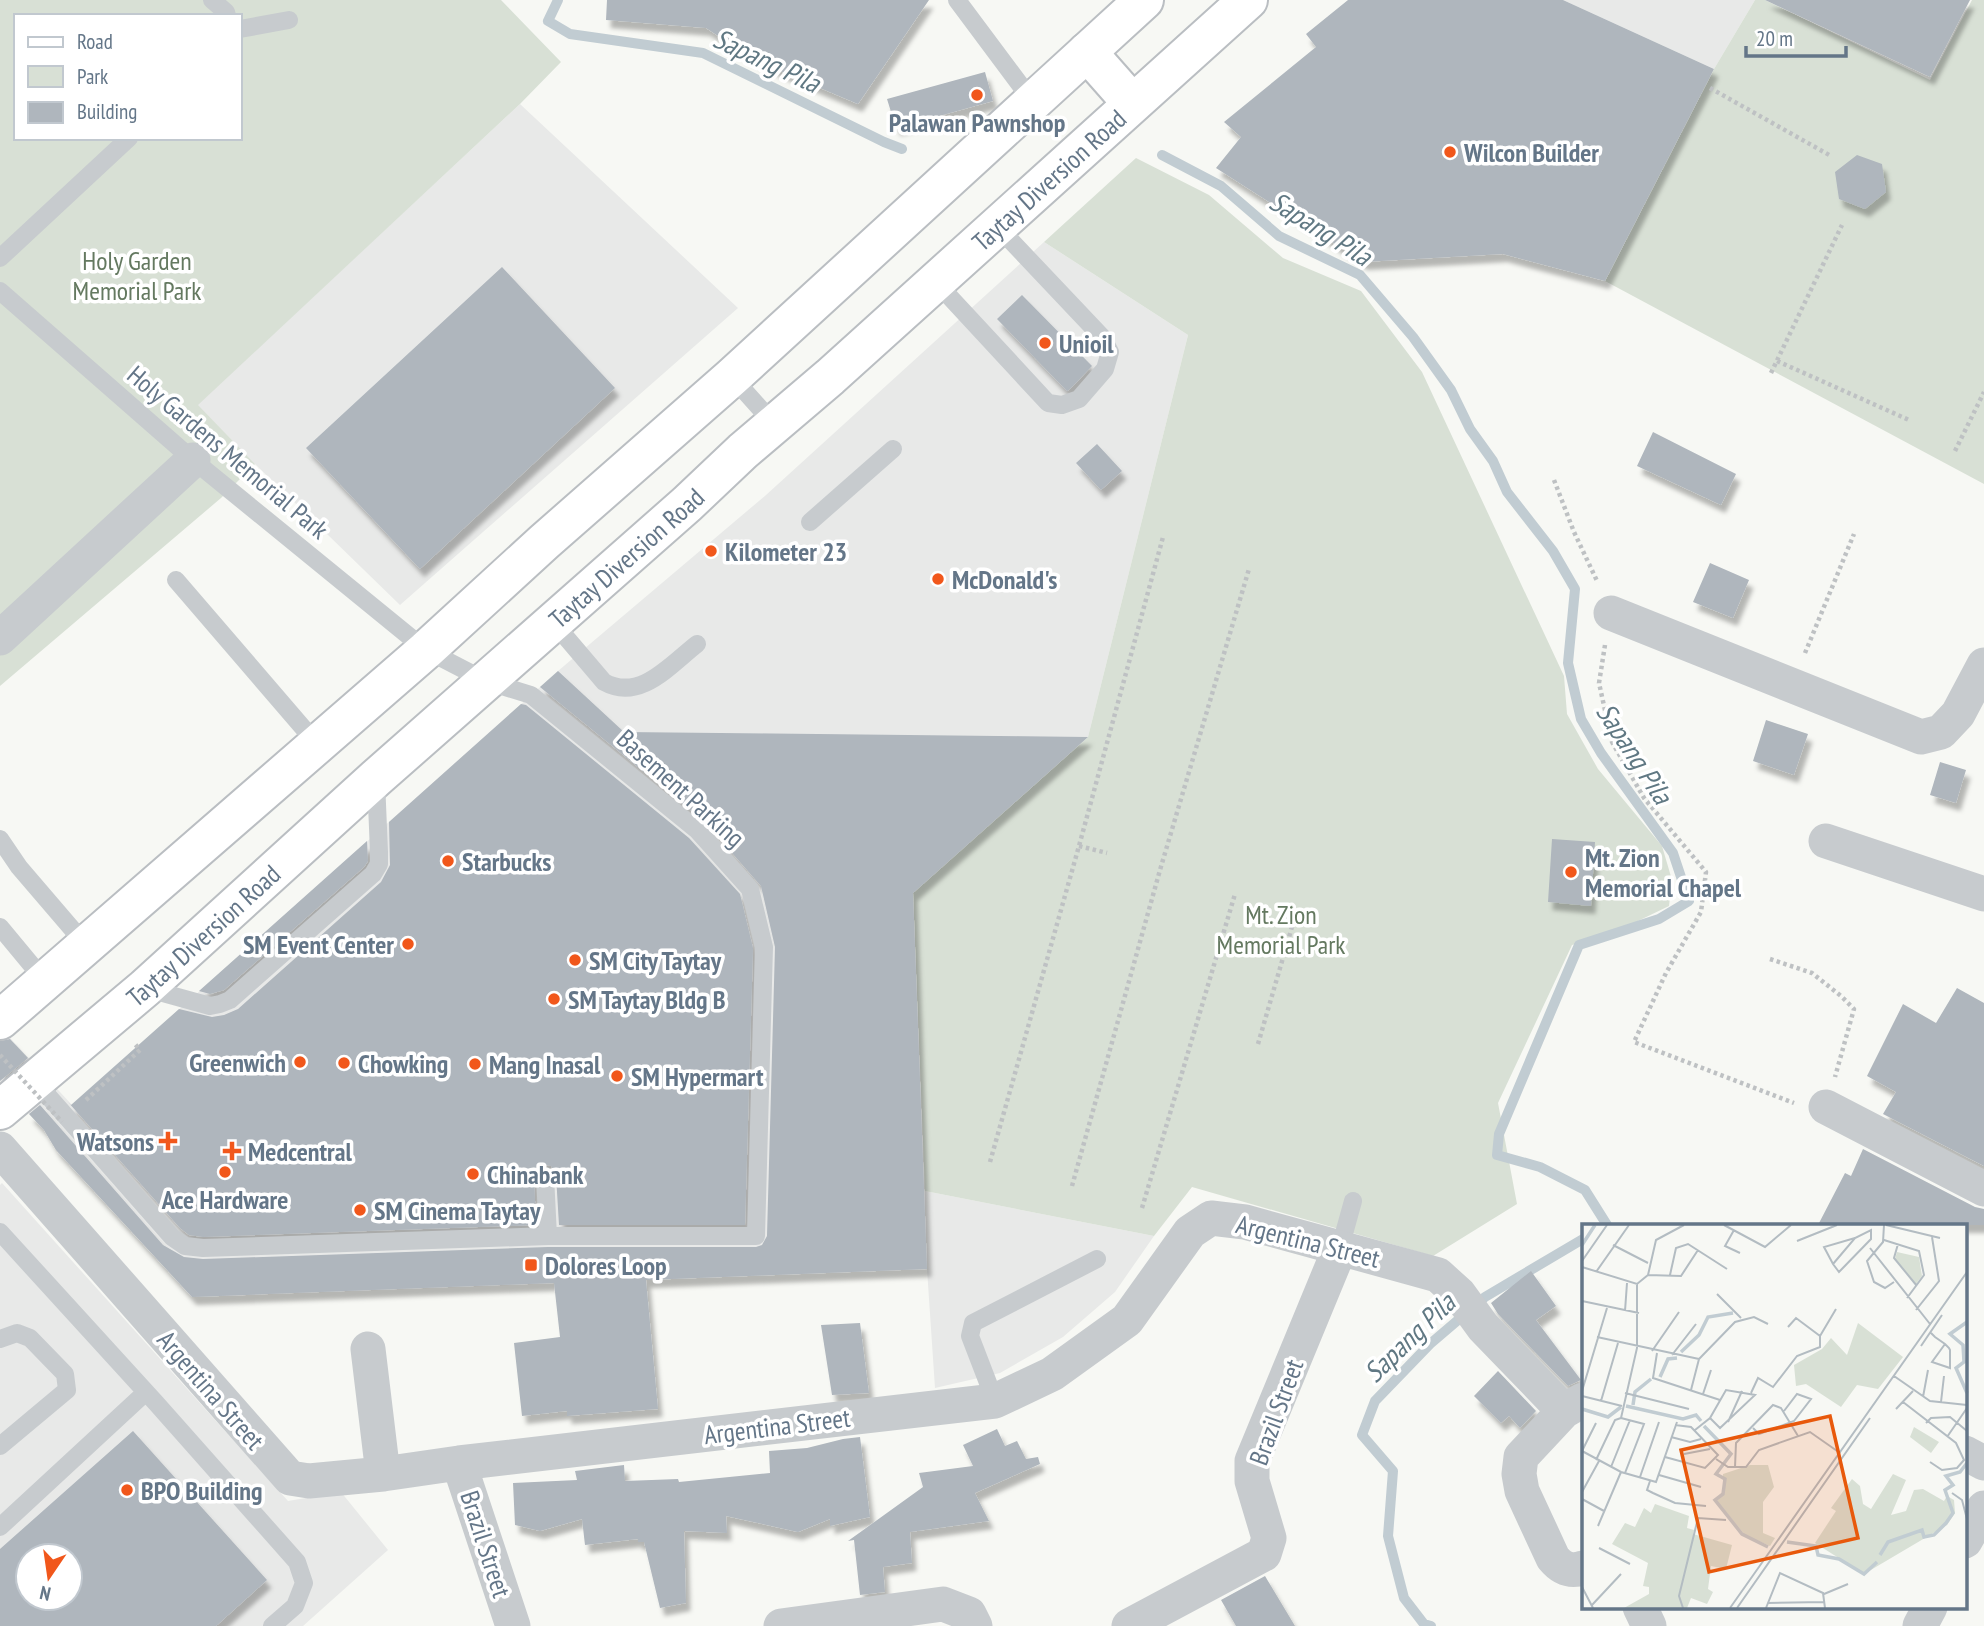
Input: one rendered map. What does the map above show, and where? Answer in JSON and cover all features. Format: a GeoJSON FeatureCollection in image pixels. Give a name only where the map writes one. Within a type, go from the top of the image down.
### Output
{"type":"FeatureCollection","features":[{"type":"Feature","properties":{"kind":"main road"},"geometry":{"type":"LineString","coordinates":[[0,1020],[434,642],[732,377],[1144,0]]}},
{"type":"Feature","properties":{"kind":"main road","name":"Taytay Diversion Road"},"geometry":{"type":"LineString","coordinates":[[0,1110],[145,988],[376,778],[830,377],[1248,0]]}},
{"type":"Feature","properties":{"kind":"main road"},"geometry":{"type":"LineString","coordinates":[[1087,52],[1132,103]]}},
{"type":"Feature","properties":{"kind":"street"},"geometry":{"type":"LineString","coordinates":[[0,638],[192,460]]}},
{"type":"Feature","properties":{"kind":"street"},"geometry":{"type":"LineString","coordinates":[[1611,613],[1921,737],[1941,732],[1958,714],[1984,665]]}},
{"type":"Feature","properties":{"kind":"street"},"geometry":{"type":"LineString","coordinates":[[1826,841],[1984,894]]}},
{"type":"Feature","properties":{"kind":"street"},"geometry":{"type":"LineString","coordinates":[[1826,1107],[1984,1189]]}},
{"type":"Feature","properties":{"kind":"street","name":"Argentina Street"},"geometry":{"type":"LineString","coordinates":[[0,1149],[290,1478],[309,1481],[383,1474],[459,1462],[995,1401],[1052,1374],[1127,1320],[1189,1232],[1210,1218],[1245,1222],[1438,1275],[1458,1294],[1483,1326],[1574,1405]]}},
{"type":"Feature","properties":{"kind":"street","name":"Brazil Street"},"geometry":{"type":"LineString","coordinates":[[1129,1626],[1264,1554],[1269,1538],[1252,1481],[1252,1461],[1340,1248]]}},
{"type":"Feature","properties":{"kind":"street"},"geometry":{"type":"LineString","coordinates":[[368,1349],[383,1474]]}},
{"type":"Feature","properties":{"kind":"street"},"geometry":{"type":"LineString","coordinates":[[1574,1405],[1521,1457],[1519,1474],[1522,1491],[1553,1558],[1566,1569],[1582,1568]]}},
{"type":"Feature","properties":{"kind":"street"},"geometry":{"type":"LineString","coordinates":[[1966,1453],[1984,1463]]}},
{"type":"Feature","properties":{"kind":"street","name":"Brazil Street"},"geometry":{"type":"LineString","coordinates":[[459,1462],[513,1626]]}},
{"type":"Feature","properties":{"kind":"street"},"geometry":{"type":"LineString","coordinates":[[1966,1539],[1984,1508]]}},
{"type":"Feature","properties":{"kind":"street"},"geometry":{"type":"LineString","coordinates":[[781,1626],[943,1604],[969,1614],[975,1626]]}},
{"type":"Feature","properties":{"kind":"street"},"geometry":{"type":"LineString","coordinates":[[1640,1608],[1649,1626]]}},
{"type":"Feature","properties":{"kind":"street"},"geometry":{"type":"LineString","coordinates":[[1920,1626],[1929,1608]]}},
{"type":"Feature","properties":{"kind":"lane"},"geometry":{"type":"LineString","coordinates":[[212,0],[225,14]]}},
{"type":"Feature","properties":{"kind":"lane"},"geometry":{"type":"LineString","coordinates":[[957,0],[1033,102]]}},
{"type":"Feature","properties":{"kind":"lane"},"geometry":{"type":"LineString","coordinates":[[242,29],[289,20]]}},
{"type":"Feature","properties":{"kind":"lane"},"geometry":{"type":"LineString","coordinates":[[0,258],[127,140]]}},
{"type":"Feature","properties":{"kind":"lane"},"geometry":{"type":"LineString","coordinates":[[935,281],[1048,402],[1062,405],[1079,399],[1105,369],[1110,352],[1102,337],[997,226]]}},
{"type":"Feature","properties":{"kind":"lane","name":"Holy Gardens Memorial Park"},"geometry":{"type":"LineString","coordinates":[[0,291],[192,460],[486,681],[531,695]]}},
{"type":"Feature","properties":{"kind":"lane"},"geometry":{"type":"LineString","coordinates":[[732,377],[774,424]]}},
{"type":"Feature","properties":{"kind":"lane"},"geometry":{"type":"LineString","coordinates":[[810,522],[893,449]]}},
{"type":"Feature","properties":{"kind":"lane"},"geometry":{"type":"LineString","coordinates":[[176,580],[317,744]]}},
{"type":"Feature","properties":{"kind":"lane"},"geometry":{"type":"LineString","coordinates":[[553,622],[604,682],[628,689],[645,685],[696,644]]}},
{"type":"Feature","properties":{"kind":"lane","name":"Basement Parking"},"geometry":{"type":"LineString","coordinates":[[531,695],[697,830],[750,889],[764,947],[756,1236],[548,1236]]}},
{"type":"Feature","properties":{"kind":"lane"},"geometry":{"type":"LineString","coordinates":[[145,988],[210,1006],[230,1000],[373,874],[379,864],[376,778]]}},
{"type":"Feature","properties":{"kind":"lane"},"geometry":{"type":"LineString","coordinates":[[0,839],[19,867],[85,944]]}},
{"type":"Feature","properties":{"kind":"lane"},"geometry":{"type":"LineString","coordinates":[[0,927],[44,980]]}},
{"type":"Feature","properties":{"kind":"lane"},"geometry":{"type":"LineString","coordinates":[[34,1080],[172,1237],[186,1246],[548,1236],[545,1176]]}},
{"type":"Feature","properties":{"kind":"lane"},"geometry":{"type":"LineString","coordinates":[[1340,1248],[1353,1201]]}},
{"type":"Feature","properties":{"kind":"lane"},"geometry":{"type":"LineString","coordinates":[[0,1232],[297,1562],[304,1583],[295,1606],[272,1626]]}},
{"type":"Feature","properties":{"kind":"lane"},"geometry":{"type":"LineString","coordinates":[[995,1401],[970,1336],[973,1323],[1097,1259]]}},
{"type":"Feature","properties":{"kind":"lane"},"geometry":{"type":"LineString","coordinates":[[0,1339],[17,1333],[30,1338],[65,1374],[67,1390],[0,1446]]}},
{"type":"Feature","properties":{"kind":"lane"},"geometry":{"type":"LineString","coordinates":[[0,1527],[146,1392]]}},
{"type":"Feature","properties":{"kind":"path"},"geometry":{"type":"LineString","coordinates":[[1710,88],[1831,156]]}},
{"type":"Feature","properties":{"kind":"path"},"geometry":{"type":"LineString","coordinates":[[1770,373],[1842,225]]}},
{"type":"Feature","properties":{"kind":"path"},"geometry":{"type":"LineString","coordinates":[[1777,361],[1909,420]]}},
{"type":"Feature","properties":{"kind":"path"},"geometry":{"type":"LineString","coordinates":[[1955,451],[1984,393]]}},
{"type":"Feature","properties":{"kind":"path"},"geometry":{"type":"LineString","coordinates":[[1554,480],[1574,532],[1611,613],[1599,683],[1612,742],[1644,798],[1706,872],[1701,912],[1666,973],[1634,1042],[1808,1109],[1826,1107],[1854,1009],[1812,973],[1770,959]]}},
{"type":"Feature","properties":{"kind":"path"},"geometry":{"type":"LineString","coordinates":[[1791,687],[1854,534]]}},
{"type":"Feature","properties":{"kind":"path"},"geometry":{"type":"LineString","coordinates":[[990,1162],[1163,537]]}},
{"type":"Feature","properties":{"kind":"path"},"geometry":{"type":"LineString","coordinates":[[1072,1186],[1160,870],[1249,569]]}},
{"type":"Feature","properties":{"kind":"path"},"geometry":{"type":"LineString","coordinates":[[1079,846],[1107,853]]}},
{"type":"Feature","properties":{"kind":"path"},"geometry":{"type":"LineString","coordinates":[[1142,1208],[1235,894]]}},
{"type":"Feature","properties":{"kind":"path"},"geometry":{"type":"LineString","coordinates":[[1258,1044],[1296,913]]}},
{"type":"Feature","properties":{"kind":"path"},"geometry":{"type":"LineString","coordinates":[[81,1104],[140,1050]]}},
{"type":"Feature","properties":{"kind":"path"},"geometry":{"type":"LineString","coordinates":[[0,1055],[62,1122],[72,1113]]}},
{"type":"Feature","properties":{"kind":"shaded area"},"geometry":{"type":"Polygon","coordinates":[[[1563,0],[1755,0],[1714,69],[1563,0]]]}},
{"type":"Feature","properties":{"kind":"shaded area"},"geometry":{"type":"Polygon","coordinates":[[[520,104],[738,308],[400,605],[197,405],[520,104]]]}},
{"type":"Feature","properties":{"kind":"shaded area","name":"SM City Taytay"},"geometry":{"type":"Polygon","coordinates":[[[1044,242],[1188,335],[1088,737],[913,894],[925,1191],[1154,1236],[1115,1292],[1063,1337],[1000,1373],[935,1388],[927,1269],[193,1297],[56,1150],[44,1130],[0,1082],[0,1027],[72,1105],[558,671],[766,495],[1044,242]]]}},
{"type":"Feature","properties":{"kind":"shaded area"},"geometry":{"type":"Polygon","coordinates":[[[2,1183],[288,1501],[341,1492],[388,1550],[303,1626],[0,1626],[2,1183]]]}},
{"type":"Feature","properties":{"kind":"green space","name":"Holy Garden Memorial Park"},"geometry":{"type":"Polygon","coordinates":[[[0,0],[501,0],[561,62],[520,104],[198,405],[255,464],[221,498],[0,686],[0,0]]]}},
{"type":"Feature","properties":{"kind":"green space"},"geometry":{"type":"Polygon","coordinates":[[[1755,0],[1765,0],[1930,80],[1972,0],[1984,0],[1984,484],[1605,281],[1714,69],[1755,0]]]}},
{"type":"Feature","properties":{"kind":"green space","name":"Mt. Zion Memorial Park"},"geometry":{"type":"Polygon","coordinates":[[[1136,158],[1209,195],[1283,258],[1361,291],[1422,372],[1564,676],[1567,714],[1598,769],[1662,846],[1672,880],[1669,906],[1611,934],[1572,945],[1498,1103],[1517,1204],[1433,1256],[1192,1187],[1154,1236],[925,1191],[913,893],[1088,737],[1188,335],[1044,242],[1136,158]]]}},
{"type":"Feature","properties":{"kind":"building"},"geometry":{"type":"Polygon","coordinates":[[[607,0],[929,0],[858,104],[756,61],[706,28],[606,20],[607,0]]]}},
{"type":"Feature","properties":{"kind":"building","name":"Wilcon Builder"},"geometry":{"type":"Polygon","coordinates":[[[1348,0],[1563,0],[1714,69],[1605,281],[1503,254],[1363,262],[1216,168],[1241,137],[1224,122],[1316,47],[1306,34],[1348,0]]]}},
{"type":"Feature","properties":{"kind":"building"},"geometry":{"type":"Polygon","coordinates":[[[1765,0],[1970,0],[1930,77],[1765,0]]]}},
{"type":"Feature","properties":{"kind":"building"},"geometry":{"type":"Polygon","coordinates":[[[985,72],[993,101],[896,128],[887,99],[985,72]]]}},
{"type":"Feature","properties":{"kind":"building"},"geometry":{"type":"Polygon","coordinates":[[[1857,155],[1882,164],[1886,192],[1865,209],[1839,199],[1835,172],[1857,155]]]}},
{"type":"Feature","properties":{"kind":"building"},"geometry":{"type":"Polygon","coordinates":[[[502,267],[615,388],[420,569],[306,448],[502,267]]]}},
{"type":"Feature","properties":{"kind":"building","name":"Unioil"},"geometry":{"type":"Polygon","coordinates":[[[1022,295],[1092,366],[1067,391],[997,319],[1022,295]]]}},
{"type":"Feature","properties":{"kind":"building"},"geometry":{"type":"Polygon","coordinates":[[[1653,432],[1736,474],[1721,505],[1637,466],[1653,432]]]}},
{"type":"Feature","properties":{"kind":"building"},"geometry":{"type":"Polygon","coordinates":[[[1097,444],[1122,471],[1101,490],[1076,463],[1097,444]]]}},
{"type":"Feature","properties":{"kind":"building"},"geometry":{"type":"Polygon","coordinates":[[[1710,563],[1749,580],[1733,618],[1693,602],[1710,563]]]}},
{"type":"Feature","properties":{"kind":"building"},"geometry":{"type":"Polygon","coordinates":[[[558,671],[624,732],[1088,737],[913,893],[927,1269],[646,1280],[658,1409],[567,1416],[567,1411],[522,1416],[514,1343],[560,1337],[554,1283],[192,1297],[56,1150],[44,1130],[29,1114],[40,1105],[163,1245],[184,1257],[203,1259],[548,1247],[762,1245],[767,1236],[775,947],[761,886],[704,821],[540,687],[558,671]]]}},
{"type":"Feature","properties":{"kind":"building"},"geometry":{"type":"Polygon","coordinates":[[[521,704],[526,705],[689,838],[740,894],[753,948],[745,1225],[559,1225],[556,1175],[551,1166],[545,1165],[538,1167],[534,1176],[536,1225],[203,1237],[189,1235],[68,1102],[71,1105],[179,1009],[212,1017],[238,1009],[381,882],[390,865],[389,822],[521,704]]]}},
{"type":"Feature","properties":{"kind":"building"},"geometry":{"type":"Polygon","coordinates":[[[1766,720],[1808,734],[1794,775],[1753,761],[1766,720]]]}},
{"type":"Feature","properties":{"kind":"building"},"geometry":{"type":"Polygon","coordinates":[[[1940,762],[1966,770],[1956,803],[1930,795],[1940,762]]]}},
{"type":"Feature","properties":{"kind":"building","name":"Mt. Zion Memorial Chapel"},"geometry":{"type":"Polygon","coordinates":[[[1552,839],[1595,842],[1591,906],[1548,902],[1552,839]]]}},
{"type":"Feature","properties":{"kind":"building"},"geometry":{"type":"Polygon","coordinates":[[[367,841],[368,861],[364,867],[224,990],[210,994],[199,991],[367,841]]]}},
{"type":"Feature","properties":{"kind":"building"},"geometry":{"type":"Polygon","coordinates":[[[1957,988],[1984,1003],[1984,1166],[1883,1114],[1896,1092],[1867,1076],[1903,1004],[1936,1023],[1957,988]]]}},
{"type":"Feature","properties":{"kind":"building"},"geometry":{"type":"Polygon","coordinates":[[[10,1039],[28,1058],[0,1081],[0,1041],[10,1039]]]}},
{"type":"Feature","properties":{"kind":"building"},"geometry":{"type":"Polygon","coordinates":[[[1863,1149],[1975,1207],[1984,1209],[1984,1225],[1819,1224],[1845,1173],[1851,1176],[1863,1149]]]}},
{"type":"Feature","properties":{"kind":"building"},"geometry":{"type":"Polygon","coordinates":[[[1531,1271],[1556,1306],[1536,1320],[1581,1380],[1568,1386],[1498,1314],[1491,1303],[1531,1271]]]}},
{"type":"Feature","properties":{"kind":"building"},"geometry":{"type":"Polygon","coordinates":[[[860,1323],[869,1393],[832,1395],[821,1325],[860,1323]]]}},
{"type":"Feature","properties":{"kind":"building"},"geometry":{"type":"Polygon","coordinates":[[[1498,1371],[1536,1411],[1520,1428],[1509,1416],[1501,1423],[1474,1396],[1498,1371]]]}},
{"type":"Feature","properties":{"kind":"building"},"geometry":{"type":"Polygon","coordinates":[[[997,1429],[1005,1446],[1017,1441],[1026,1459],[1038,1457],[1040,1464],[975,1493],[989,1521],[910,1532],[912,1563],[883,1567],[885,1592],[860,1595],[854,1540],[848,1541],[923,1487],[919,1473],[973,1466],[963,1445],[997,1429]]]}},
{"type":"Feature","properties":{"kind":"building","name":"BPO Building"},"geometry":{"type":"Polygon","coordinates":[[[133,1431],[267,1580],[216,1626],[0,1626],[0,1549],[133,1431]]]}},
{"type":"Feature","properties":{"kind":"building"},"geometry":{"type":"Polygon","coordinates":[[[860,1437],[870,1517],[830,1526],[830,1519],[798,1532],[726,1516],[727,1533],[684,1531],[686,1603],[660,1608],[644,1542],[638,1542],[638,1539],[585,1545],[582,1519],[540,1531],[515,1525],[513,1483],[577,1480],[575,1471],[624,1465],[625,1481],[678,1479],[679,1482],[770,1473],[769,1451],[807,1448],[860,1437]]]}},
{"type":"Feature","properties":{"kind":"building"},"geometry":{"type":"Polygon","coordinates":[[[1265,1576],[1295,1626],[1236,1626],[1221,1600],[1265,1576]]]}},
{"type":"Feature","properties":{"kind":"waterway","name":"Sapang Pila"},"geometry":{"type":"LineString","coordinates":[[558,0],[548,21],[570,34],[703,53],[902,149]]}},
{"type":"Feature","properties":{"kind":"waterway","name":"Sapang Pila"},"geometry":{"type":"LineString","coordinates":[[1162,155],[1221,186],[1279,236],[1360,275],[1413,337],[1451,390],[1470,429],[1493,461],[1507,492],[1553,551],[1575,589],[1568,663],[1581,719],[1601,753],[1673,853],[1689,901],[1659,919],[1579,945],[1499,1134],[1497,1155],[1540,1167],[1585,1190],[1606,1224]]}},
{"type":"Feature","properties":{"kind":"waterway","name":"Sapang Pila"},"geometry":{"type":"LineString","coordinates":[[1431,1626],[1424,1624],[1404,1598],[1388,1536],[1393,1471],[1362,1435],[1375,1401],[1430,1344],[1485,1297],[1582,1240]]}},
{"type":"Feature","properties":{"kind":"place","name":"Palawan Pawnshop"},"geometry":{"type":"Point","coordinates":[977,95]}},
{"type":"Feature","properties":{"kind":"place","name":"Wilcon Builder"},"geometry":{"type":"Point","coordinates":[1450,152]}},
{"type":"Feature","properties":{"kind":"place","name":"Unioil"},"geometry":{"type":"Point","coordinates":[1045,343]}},
{"type":"Feature","properties":{"kind":"place","name":"Kilometer 23"},"geometry":{"type":"Point","coordinates":[711,551]}},
{"type":"Feature","properties":{"kind":"place","name":"McDonald's"},"geometry":{"type":"Point","coordinates":[938,579]}},
{"type":"Feature","properties":{"kind":"place","name":"Starbucks"},"geometry":{"type":"Point","coordinates":[448,861]}},
{"type":"Feature","properties":{"kind":"place","name":"Mt. Zion Memorial Chapel"},"geometry":{"type":"Point","coordinates":[1571,872]}},
{"type":"Feature","properties":{"kind":"place","name":"SM Event Center"},"geometry":{"type":"Point","coordinates":[408,944]}},
{"type":"Feature","properties":{"kind":"place","name":"SM City Taytay"},"geometry":{"type":"Point","coordinates":[575,960]}},
{"type":"Feature","properties":{"kind":"place","name":"SM Taytay Bldg B"},"geometry":{"type":"Point","coordinates":[554,999]}},
{"type":"Feature","properties":{"kind":"place","name":"Greenwich"},"geometry":{"type":"Point","coordinates":[300,1062]}},
{"type":"Feature","properties":{"kind":"place","name":"Chowking"},"geometry":{"type":"Point","coordinates":[344,1063]}},
{"type":"Feature","properties":{"kind":"place","name":"Mang Inasal"},"geometry":{"type":"Point","coordinates":[475,1064]}},
{"type":"Feature","properties":{"kind":"place","name":"SM Hypermart"},"geometry":{"type":"Point","coordinates":[617,1076]}},
{"type":"Feature","properties":{"kind":"place","name":"Watsons"},"geometry":{"type":"Point","coordinates":[168,1141]}},
{"type":"Feature","properties":{"kind":"place","name":"Medcentral"},"geometry":{"type":"Point","coordinates":[232,1151]}},
{"type":"Feature","properties":{"kind":"place","name":"Ace Hardware"},"geometry":{"type":"Point","coordinates":[225,1172]}},
{"type":"Feature","properties":{"kind":"place","name":"Chinabank"},"geometry":{"type":"Point","coordinates":[473,1174]}},
{"type":"Feature","properties":{"kind":"place","name":"SM Cinema Taytay"},"geometry":{"type":"Point","coordinates":[360,1210]}},
{"type":"Feature","properties":{"kind":"place","name":"Dolores Loop"},"geometry":{"type":"Point","coordinates":[531,1265]}},
{"type":"Feature","properties":{"kind":"place","name":"BPO Building"},"geometry":{"type":"Point","coordinates":[127,1490]}}]}
